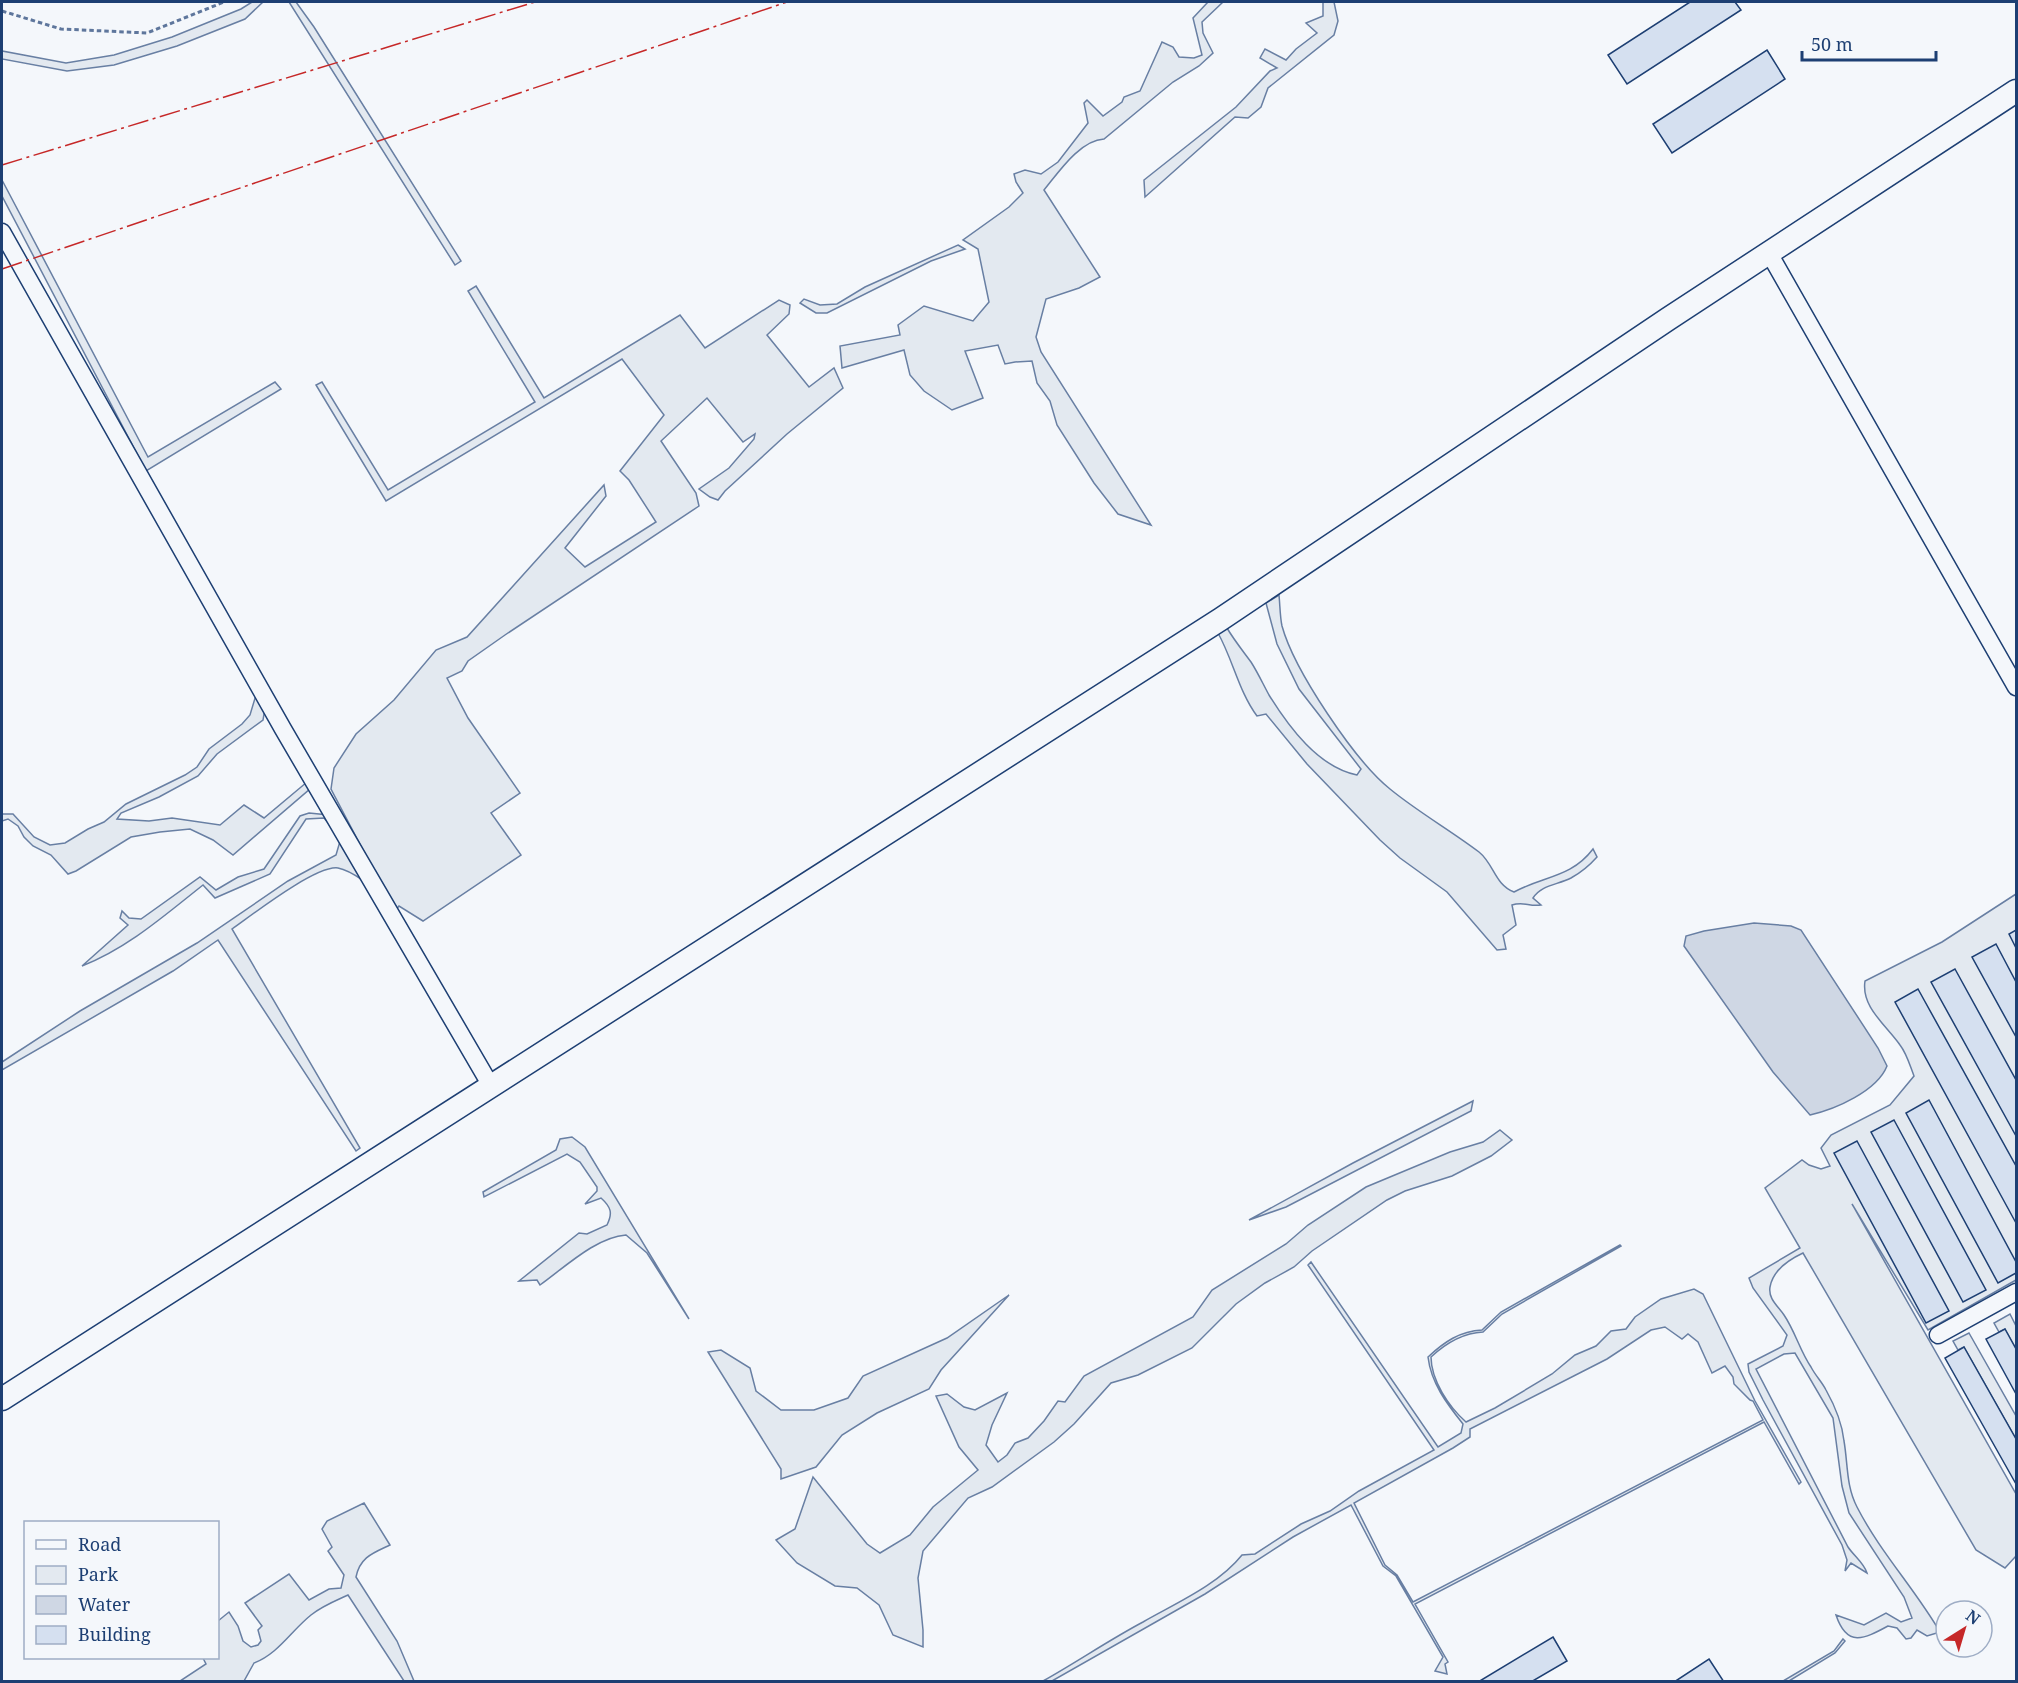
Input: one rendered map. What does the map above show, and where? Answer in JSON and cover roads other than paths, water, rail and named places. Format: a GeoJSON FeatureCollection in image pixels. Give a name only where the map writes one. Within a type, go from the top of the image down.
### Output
{"type":"FeatureCollection","features":[{"type":"Feature","properties":{"kind":"street"},"geometry":{"type":"LineString","coordinates":[[2,1399],[1221,619],[2016,91]]}},
{"type":"Feature","properties":{"kind":"street"},"geometry":{"type":"LineString","coordinates":[[2,232],[283,729],[491,1086]]}},
{"type":"Feature","properties":{"kind":"street"},"geometry":{"type":"LineString","coordinates":[[1769,253],[2016,687]]}},
{"type":"Feature","properties":{"kind":"street"},"geometry":{"type":"LineString","coordinates":[[1938,1335],[2016,1292]]}},
{"type":"Feature","properties":{"kind":"water"},"geometry":{"type":"Polygon","coordinates":[[[1754,923],[1791,926],[1801,930],[1878,1048],[1887,1066],[1874,1083],[1854,1098],[1810,1115],[1773,1072],[1684,946],[1686,936],[1754,923]]]}}]}
